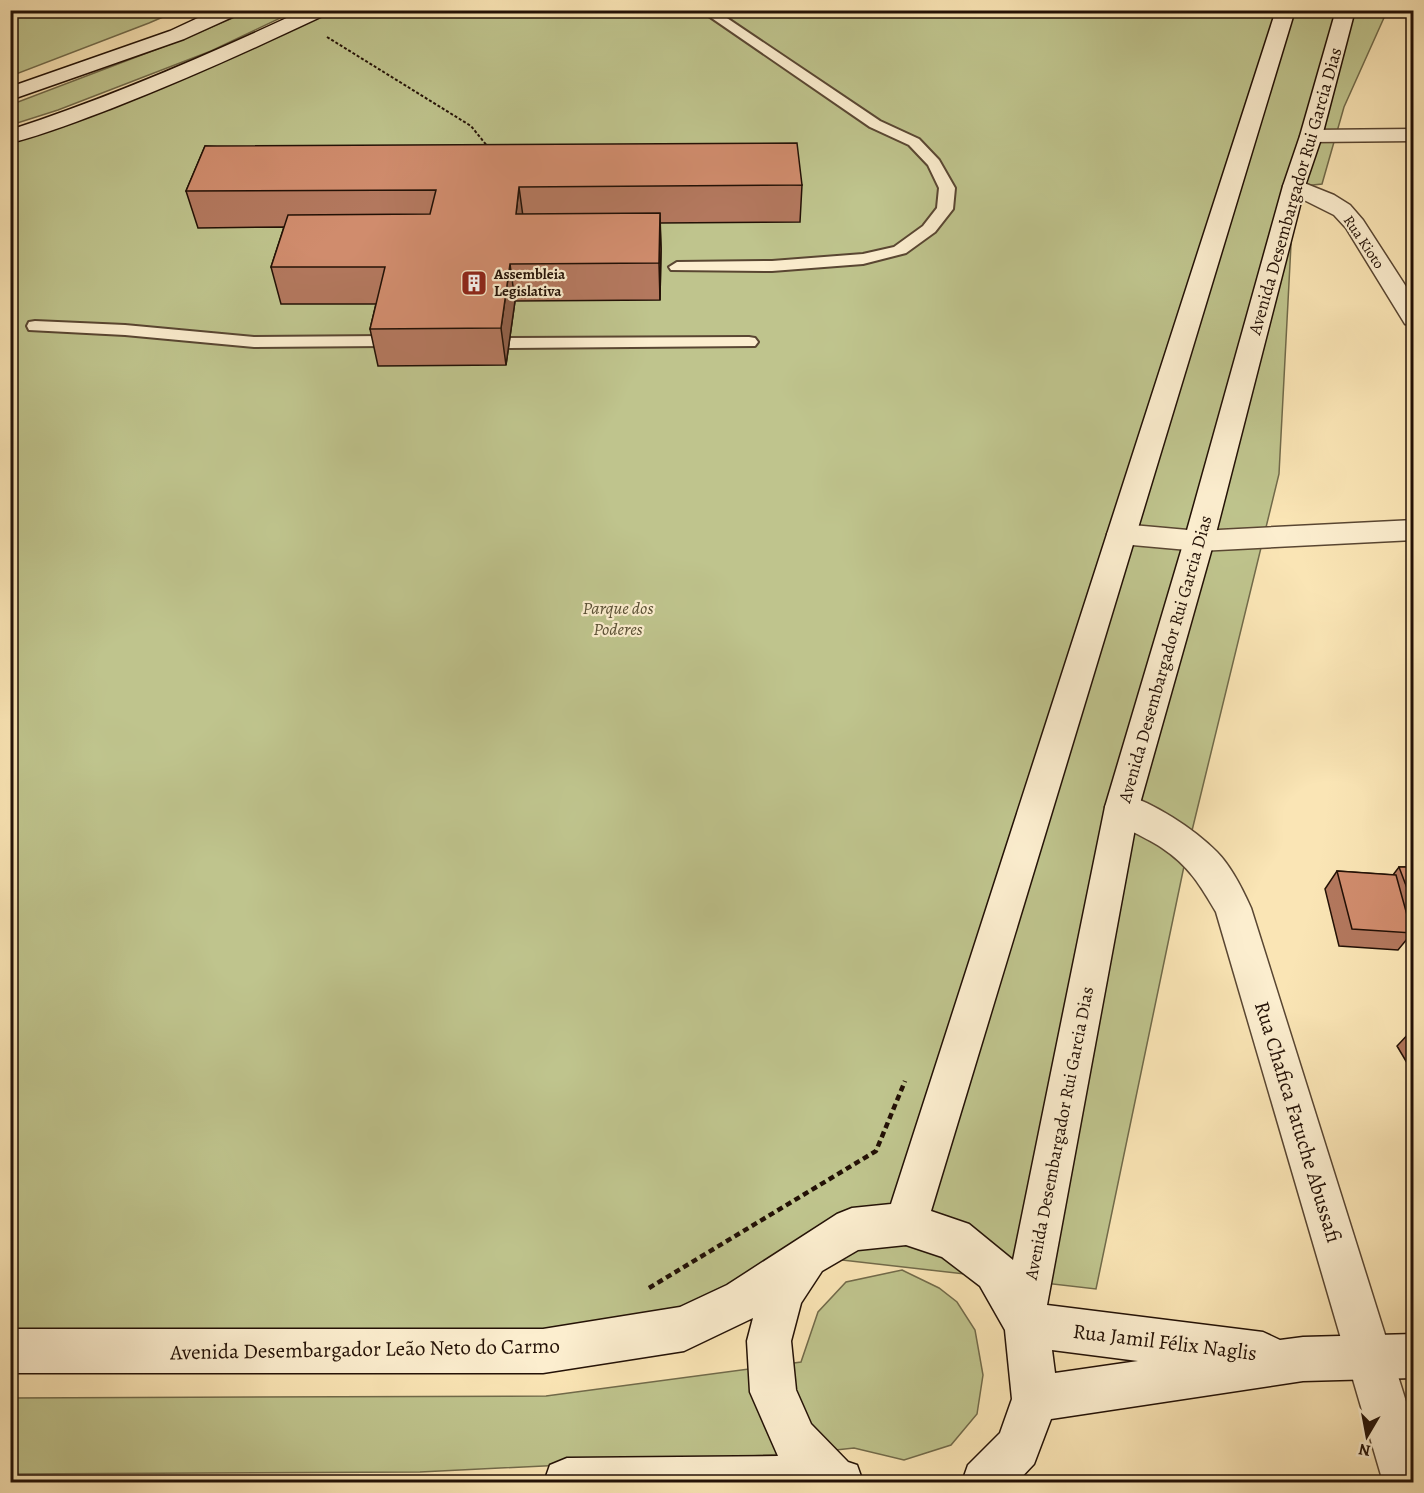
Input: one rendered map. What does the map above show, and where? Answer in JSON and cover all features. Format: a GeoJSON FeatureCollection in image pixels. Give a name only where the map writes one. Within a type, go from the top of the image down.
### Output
{"type":"FeatureCollection","features":[{"type":"Feature","properties":{"kind":"main road"},"geometry":{"type":"LineString","coordinates":[[10,94],[177,34],[232,10]]}},
{"type":"Feature","properties":{"kind":"main road"},"geometry":{"type":"LineString","coordinates":[[10,137],[68,119],[228,54],[320,10]]}},
{"type":"Feature","properties":{"kind":"main road"},"geometry":{"type":"LineString","coordinates":[[985,1482],[1017,1448],[1035,1399],[1025,1321],[995,1271],[954,1239],[906,1224],[1286,10]]}},
{"type":"Feature","properties":{"kind":"main road","name":"Avenida Desembargador Rui Garcia Dias"},"geometry":{"type":"LineString","coordinates":[[1025,1321],[1122,807],[1199,541],[1294,186],[1311,136],[1346,10]]}},
{"type":"Feature","properties":{"kind":"main road"},"geometry":{"type":"LineString","coordinates":[[1311,136],[1413,135]]}},
{"type":"Feature","properties":{"kind":"main road","name":"Rua Kioto"},"geometry":{"type":"LineString","coordinates":[[1294,186],[1342,210],[1354,225],[1413,319]]}},
{"type":"Feature","properties":{"kind":"main road"},"geometry":{"type":"LineString","coordinates":[[1121,534],[1199,541],[1413,530]]}},
{"type":"Feature","properties":{"kind":"main road","name":"Rua Chafica Fatuche Abussafi"},"geometry":{"type":"LineString","coordinates":[[1122,807],[1175,838],[1206,864],[1233,908],[1407,1482]]}},
{"type":"Feature","properties":{"kind":"main road","name":"Avenida Desembargador Leão Neto do Carmo"},"geometry":{"type":"LineString","coordinates":[[10,1351],[543,1351],[684,1329],[742,1300],[852,1229],[906,1224]]}},
{"type":"Feature","properties":{"kind":"main road"},"geometry":{"type":"LineString","coordinates":[[807,1256],[781,1294],[769,1341],[773,1392],[795,1440],[836,1480]]}},
{"type":"Feature","properties":{"kind":"main road","name":"Rua Jamil Félix Naglis"},"geometry":{"type":"LineString","coordinates":[[1025,1321],[1303,1359]]}},
{"type":"Feature","properties":{"kind":"main road","name":"Rua Jamil Félix Naglis"},"geometry":{"type":"LineString","coordinates":[[1035,1399],[1303,1359],[1413,1356]]}},
{"type":"Feature","properties":{"kind":"main road"},"geometry":{"type":"LineString","coordinates":[[567,1482],[836,1480]]}},
{"type":"Feature","properties":{"kind":"lane"},"geometry":{"type":"LineString","coordinates":[[677,267],[772,266],[863,259],[900,250],[929,229],[945,209],[947,188],[934,163],[914,142],[875,124],[706,10]]}},
{"type":"Feature","properties":{"kind":"lane"},"geometry":{"type":"LineString","coordinates":[[35,326],[125,330],[254,342],[384,341]]}},
{"type":"Feature","properties":{"kind":"lane"},"geometry":{"type":"LineString","coordinates":[[509,343],[749,342]]}},
{"type":"Feature","properties":{"kind":"path"},"geometry":{"type":"LineString","coordinates":[[300,20],[471,126],[491,151]]}},
{"type":"Feature","properties":{"kind":"path"},"geometry":{"type":"LineString","coordinates":[[644,1291],[876,1151],[907,1075]]}},
{"type":"Feature","properties":{"kind":"green space"},"geometry":{"type":"Polygon","coordinates":[[[11,10],[177,10],[177,11],[11,76],[11,10]]]}},
{"type":"Feature","properties":{"kind":"green space"},"geometry":{"type":"Polygon","coordinates":[[[249,11],[295,11],[211,51],[58,110],[11,125],[10,105],[181,40],[249,11]]]}},
{"type":"Feature","properties":{"kind":"green space","name":"Parque dos Poderes"},"geometry":{"type":"Polygon","coordinates":[[[320,11],[1387,11],[1344,107],[1322,184],[1294,187],[1279,474],[1188,847],[1096,1289],[807,1256],[684,1329],[11,1351],[11,137],[320,11]]]}},
{"type":"Feature","properties":{"kind":"green space"},"geometry":{"type":"Polygon","coordinates":[[[902,1270],[939,1288],[957,1302],[975,1330],[983,1375],[977,1414],[951,1445],[904,1460],[854,1448],[808,1453],[420,1472],[11,1474],[10,1398],[546,1396],[801,1362],[818,1312],[846,1282],[902,1270]]]}},
{"type":"Feature","properties":{"kind":"building"},"geometry":{"type":"Polygon","coordinates":[[[797,143],[802,185],[519,187],[516,214],[660,213],[659,263],[510,264],[501,328],[370,329],[385,267],[271,267],[288,215],[430,214],[436,190],[186,191],[205,146],[797,143]]]}},
{"type":"Feature","properties":{"kind":"building"},"geometry":{"type":"Polygon","coordinates":[[[1399,867],[1413,867],[1413,904],[1399,867]]]}},
{"type":"Feature","properties":{"kind":"building"},"geometry":{"type":"Polygon","coordinates":[[[1337,871],[1396,875],[1412,933],[1352,929],[1337,871]]]}},
{"type":"Feature","properties":{"kind":"place","name":"Assembleia Legislativa"},"geometry":{"type":"Point","coordinates":[474,283]}}]}
